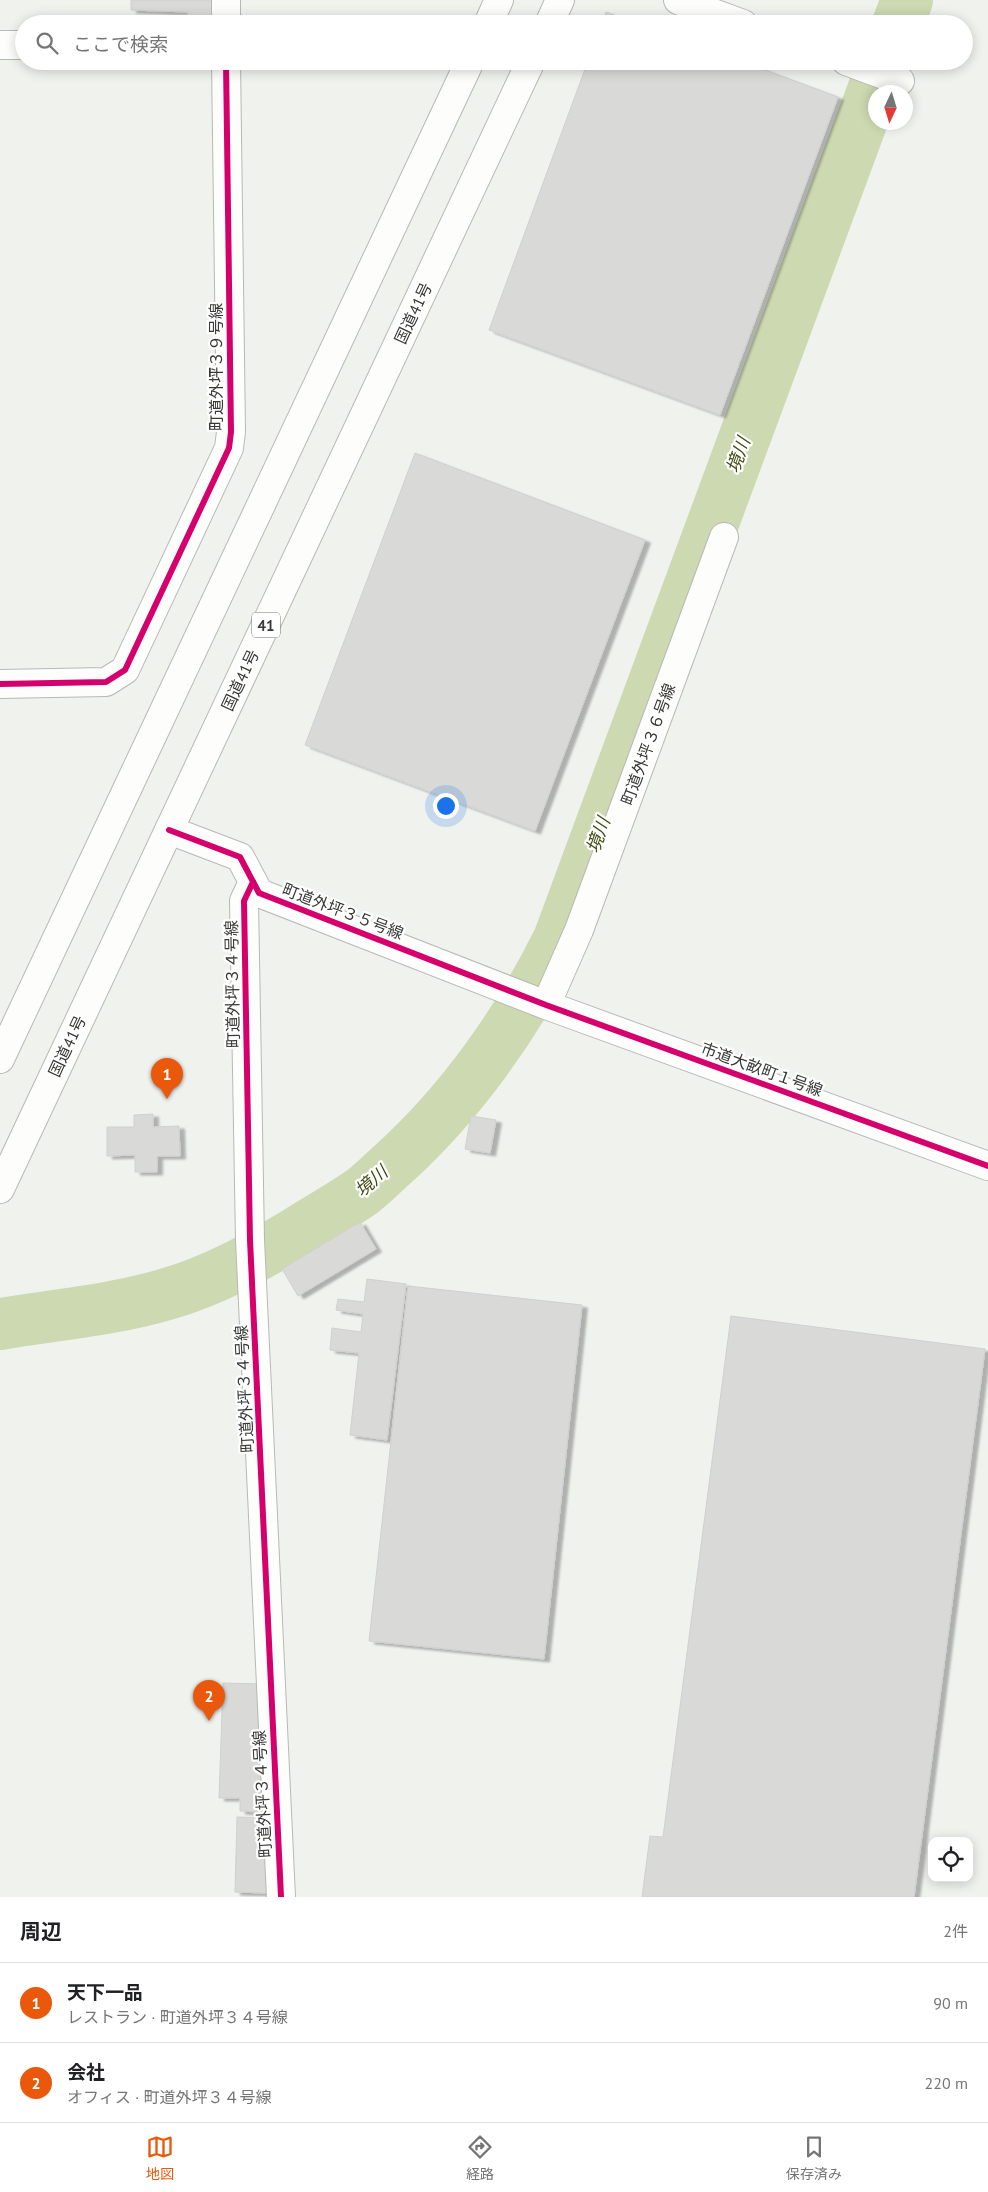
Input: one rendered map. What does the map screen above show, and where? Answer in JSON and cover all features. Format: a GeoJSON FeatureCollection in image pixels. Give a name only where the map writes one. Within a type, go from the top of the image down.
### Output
{"type":"FeatureCollection","features":[{"type":"Feature","properties":{"kind":"main road"},"geometry":{"type":"LineString","coordinates":[[226,0],[226,15]]}},
{"type":"Feature","properties":{"kind":"main road"},"geometry":{"type":"LineString","coordinates":[[492,15],[499,0]]}},
{"type":"Feature","properties":{"kind":"main road"},"geometry":{"type":"LineString","coordinates":[[553,15],[560,0]]}},
{"type":"Feature","properties":{"kind":"main road"},"geometry":{"type":"LineString","coordinates":[[678,0],[719,15]]}},
{"type":"Feature","properties":{"kind":"main road"},"geometry":{"type":"LineString","coordinates":[[0,45],[15,45]]}},
{"type":"Feature","properties":{"kind":"main road","name":"町道外坪３９号線"},"geometry":{"type":"LineString","coordinates":[[0,684],[106,682],[125,670],[229,448],[232,432],[226,70]]}},
{"type":"Feature","properties":{"kind":"main road"},"geometry":{"type":"LineString","coordinates":[[0,1059],[466,70]]}},
{"type":"Feature","properties":{"kind":"main road","name":"国道41号"},"geometry":{"type":"LineString","coordinates":[[0,1190],[527,70]]}},
{"type":"Feature","properties":{"kind":"main road"},"geometry":{"type":"LineString","coordinates":[[869,70],[896,80]]}},
{"type":"Feature","properties":{"kind":"main road","name":"町道外坪３６号線"},"geometry":{"type":"LineString","coordinates":[[532,999],[579,930],[724,537]]}},
{"type":"Feature","properties":{"kind":"main road","name":"町道外坪３５号線"},"geometry":{"type":"LineString","coordinates":[[169,830],[240,857],[258,893],[532,999]]}},
{"type":"Feature","properties":{"kind":"main road","name":"町道外坪３４号線"},"geometry":{"type":"LineString","coordinates":[[253,882],[244,901],[250,1240],[281,1897]]}},
{"type":"Feature","properties":{"kind":"main road","name":"市道大畝町１号線"},"geometry":{"type":"LineString","coordinates":[[532,999],[988,1166]]}},
{"type":"Feature","properties":{"kind":"building"},"geometry":{"type":"Polygon","coordinates":[[[131,0],[215,0],[215,15],[188,15],[188,12],[131,10],[131,0]]]}},
{"type":"Feature","properties":{"kind":"building"},"geometry":{"type":"Polygon","coordinates":[[[585,70],[765,70],[838,97],[720,415],[489,330],[585,70]]]}},
{"type":"Feature","properties":{"kind":"building"},"geometry":{"type":"Polygon","coordinates":[[[415,453],[645,540],[535,831],[305,745],[415,453]]]}},
{"type":"Feature","properties":{"kind":"building"},"geometry":{"type":"Polygon","coordinates":[[[153,1114],[153,1127],[179,1126],[180,1156],[157,1156],[157,1172],[135,1172],[135,1155],[107,1156],[107,1127],[134,1127],[134,1115],[153,1114]]]}},
{"type":"Feature","properties":{"kind":"building"},"geometry":{"type":"Polygon","coordinates":[[[471,1116],[496,1120],[490,1153],[465,1149],[471,1116]]]}},
{"type":"Feature","properties":{"kind":"building"},"geometry":{"type":"Polygon","coordinates":[[[360,1222],[376,1249],[298,1296],[282,1269],[360,1222]]]}},
{"type":"Feature","properties":{"kind":"building"},"geometry":{"type":"Polygon","coordinates":[[[367,1279],[406,1284],[387,1440],[350,1435],[359,1353],[330,1350],[332,1328],[361,1332],[363,1314],[336,1310],[338,1299],[364,1302],[367,1279]]]}},
{"type":"Feature","properties":{"kind":"building"},"geometry":{"type":"Polygon","coordinates":[[[408,1286],[582,1305],[544,1659],[369,1641],[408,1286]]]}},
{"type":"Feature","properties":{"kind":"building"},"geometry":{"type":"Polygon","coordinates":[[[731,1316],[985,1349],[914,1897],[642,1897],[650,1836],[663,1837],[731,1316]]]}},
{"type":"Feature","properties":{"kind":"building"},"geometry":{"type":"Polygon","coordinates":[[[223,1683],[264,1684],[260,1812],[240,1811],[240,1798],[219,1798],[223,1683]]]}},
{"type":"Feature","properties":{"kind":"building"},"geometry":{"type":"Polygon","coordinates":[[[237,1817],[269,1818],[267,1893],[235,1892],[237,1817]]]}},
{"type":"Feature","properties":{"kind":"waterway","name":"境川"},"geometry":{"type":"LineString","coordinates":[[901,15],[907,0]]}},
{"type":"Feature","properties":{"kind":"waterway","name":"境川"},"geometry":{"type":"LineString","coordinates":[[0,1324],[147,1300],[184,1289],[250,1259],[281,1242],[367,1188],[417,1141],[486,1060],[525,1001],[559,939],[881,70]]}},
{"type":"Feature","properties":{"kind":"cycle path"},"geometry":{"type":"LineString","coordinates":[[0,684],[106,682],[125,670],[229,448],[231,432],[226,70]]}},
{"type":"Feature","properties":{"kind":"cycle path"},"geometry":{"type":"LineString","coordinates":[[169,830],[240,857],[259,893],[546,1005],[988,1166]]}},
{"type":"Feature","properties":{"kind":"cycle path"},"geometry":{"type":"LineString","coordinates":[[253,882],[244,901],[250,1240],[281,1897]]}},
{"type":"Feature","properties":{"kind":"place","name":"天下一品"},"geometry":{"type":"Point","coordinates":[167,1099]}},
{"type":"Feature","properties":{"kind":"place","name":"会社"},"geometry":{"type":"Point","coordinates":[209,1721]}}]}
